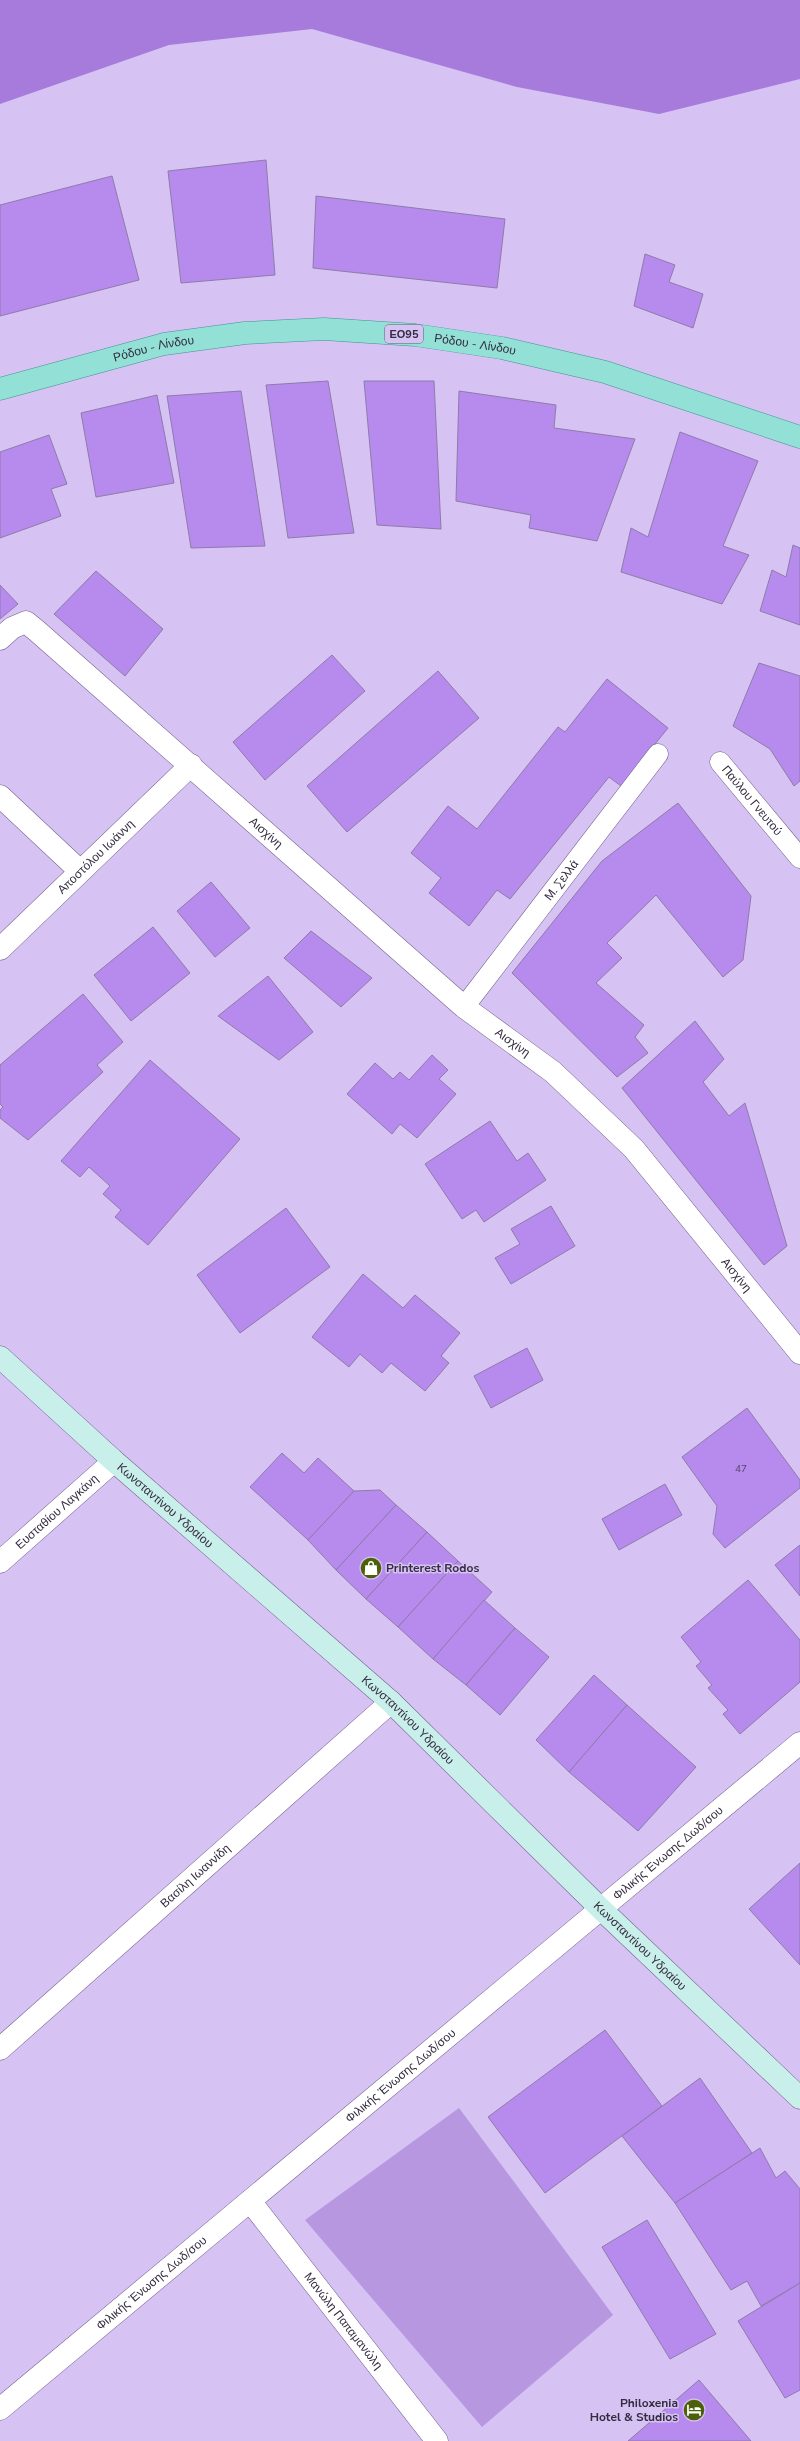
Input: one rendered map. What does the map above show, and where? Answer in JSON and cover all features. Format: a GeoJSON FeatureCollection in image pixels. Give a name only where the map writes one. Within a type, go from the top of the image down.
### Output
{"type":"FeatureCollection","features":[{"type":"Feature","properties":{"kind":"main road","name":"Ρόδου - Λίνδου"},"geometry":{"type":"LineString","coordinates":[[0,389],[164,344],[244,333],[324,329],[415,335],[502,348],[605,372],[800,437]]}},
{"type":"Feature","properties":{"kind":"street","name":"Αισχίνη"},"geometry":{"type":"LineString","coordinates":[[0,639],[12,628],[26,622],[191,764],[464,1007],[553,1072],[634,1149],[800,1353]]}},
{"type":"Feature","properties":{"kind":"street","name":"Αποστόλου Ιωάννη"},"geometry":{"type":"LineString","coordinates":[[0,949],[191,764]]}},
{"type":"Feature","properties":{"kind":"street"},"geometry":{"type":"LineString","coordinates":[[0,796],[80,871]]}},
{"type":"Feature","properties":{"kind":"street","name":"Κωνσταντίνου Υδραίου"},"geometry":{"type":"LineString","coordinates":[[0,1357],[114,1461],[390,1702],[601,1909],[800,2098]]}},
{"type":"Feature","properties":{"kind":"street","name":"Ευσταθίου Λαγκάνη"},"geometry":{"type":"LineString","coordinates":[[0,1562],[114,1461]]}},
{"type":"Feature","properties":{"kind":"street","name":"Βασίλη Ιωαννίδη"},"geometry":{"type":"LineString","coordinates":[[0,2049],[390,1702]]}},
{"type":"Feature","properties":{"kind":"street","name":"Φιλικής Ένωσης Δωδ/σου"},"geometry":{"type":"LineString","coordinates":[[0,2409],[800,1743]]}},
{"type":"Feature","properties":{"kind":"street","name":"Μανώλη Παπαμανώλη"},"geometry":{"type":"LineString","coordinates":[[250,2201],[437,2441]]}},
{"type":"Feature","properties":{"kind":"lane","name":"Μ. Σελλά"},"geometry":{"type":"LineString","coordinates":[[464,1007],[658,754]]}},
{"type":"Feature","properties":{"kind":"lane","name":"Παύλου Γνευτού"},"geometry":{"type":"LineString","coordinates":[[720,762],[800,858]]}},
{"type":"Feature","properties":{"kind":"shaded area"},"geometry":{"type":"Polygon","coordinates":[[[0,0],[800,0],[800,79],[659,114],[517,87],[312,29],[169,45],[0,104],[0,0]]]}},
{"type":"Feature","properties":{"kind":"shaded area"},"geometry":{"type":"Polygon","coordinates":[[[459,2108],[613,2315],[482,2427],[305,2220],[459,2108]]]}},
{"type":"Feature","properties":{"kind":"building"},"geometry":{"type":"Polygon","coordinates":[[[266,160],[275,275],[181,283],[168,171],[266,160]]]}},
{"type":"Feature","properties":{"kind":"building"},"geometry":{"type":"Polygon","coordinates":[[[112,176],[139,280],[0,316],[0,205],[112,176]]]}},
{"type":"Feature","properties":{"kind":"building"},"geometry":{"type":"Polygon","coordinates":[[[316,196],[505,219],[497,288],[313,268],[316,196]]]}},
{"type":"Feature","properties":{"kind":"building"},"geometry":{"type":"Polygon","coordinates":[[[645,254],[675,265],[669,282],[703,294],[693,328],[634,306],[645,254]]]}},
{"type":"Feature","properties":{"kind":"building"},"geometry":{"type":"Polygon","coordinates":[[[328,381],[354,533],[288,538],[266,385],[328,381]]]}},
{"type":"Feature","properties":{"kind":"building"},"geometry":{"type":"Polygon","coordinates":[[[364,381],[434,381],[441,529],[377,525],[364,381]]]}},
{"type":"Feature","properties":{"kind":"building"},"geometry":{"type":"Polygon","coordinates":[[[241,391],[265,546],[191,548],[167,396],[241,391]]]}},
{"type":"Feature","properties":{"kind":"building"},"geometry":{"type":"Polygon","coordinates":[[[459,391],[556,405],[554,428],[635,439],[597,541],[529,528],[531,515],[456,501],[459,391]]]}},
{"type":"Feature","properties":{"kind":"building"},"geometry":{"type":"Polygon","coordinates":[[[157,395],[174,483],[96,497],[81,413],[157,395]]]}},
{"type":"Feature","properties":{"kind":"building"},"geometry":{"type":"Polygon","coordinates":[[[680,432],[758,461],[723,546],[749,555],[722,604],[621,572],[631,528],[648,537],[680,432]]]}},
{"type":"Feature","properties":{"kind":"building"},"geometry":{"type":"Polygon","coordinates":[[[49,435],[67,484],[51,489],[61,516],[0,538],[0,452],[49,435]]]}},
{"type":"Feature","properties":{"kind":"building"},"geometry":{"type":"Polygon","coordinates":[[[793,545],[800,548],[800,625],[760,611],[772,570],[786,577],[793,545]]]}},
{"type":"Feature","properties":{"kind":"building"},"geometry":{"type":"Polygon","coordinates":[[[96,571],[163,629],[125,676],[54,614],[96,571]]]}},
{"type":"Feature","properties":{"kind":"building"},"geometry":{"type":"Polygon","coordinates":[[[0,585],[18,604],[0,619],[0,585]]]}},
{"type":"Feature","properties":{"kind":"building"},"geometry":{"type":"Polygon","coordinates":[[[332,655],[365,691],[265,780],[233,742],[332,655]]]}},
{"type":"Feature","properties":{"kind":"building"},"geometry":{"type":"Polygon","coordinates":[[[759,663],[800,676],[800,781],[794,786],[770,749],[733,726],[759,663]]]}},
{"type":"Feature","properties":{"kind":"building"},"geometry":{"type":"Polygon","coordinates":[[[438,671],[479,718],[347,832],[307,786],[438,671]]]}},
{"type":"Feature","properties":{"kind":"building"},"geometry":{"type":"Polygon","coordinates":[[[607,679],[668,728],[621,786],[609,777],[510,899],[497,890],[469,926],[429,893],[441,878],[411,853],[448,806],[477,829],[558,727],[565,732],[607,679]]]}},
{"type":"Feature","properties":{"kind":"building"},"geometry":{"type":"Polygon","coordinates":[[[678,803],[751,896],[743,960],[723,977],[656,895],[607,943],[622,958],[596,983],[644,1025],[635,1037],[648,1053],[617,1077],[512,973],[602,861],[678,803]]]}},
{"type":"Feature","properties":{"kind":"building"},"geometry":{"type":"Polygon","coordinates":[[[211,882],[250,928],[215,957],[177,911],[211,882]]]}},
{"type":"Feature","properties":{"kind":"building"},"geometry":{"type":"Polygon","coordinates":[[[153,927],[190,973],[131,1021],[94,975],[153,927]]]}},
{"type":"Feature","properties":{"kind":"building"},"geometry":{"type":"Polygon","coordinates":[[[311,931],[372,978],[341,1007],[284,958],[311,931]]]}},
{"type":"Feature","properties":{"kind":"building"},"geometry":{"type":"Polygon","coordinates":[[[268,976],[313,1032],[279,1060],[218,1016],[268,976]]]}},
{"type":"Feature","properties":{"kind":"building"},"geometry":{"type":"Polygon","coordinates":[[[83,994],[123,1042],[97,1065],[103,1072],[28,1140],[0,1118],[0,1110],[3,1107],[0,1104],[0,1065],[83,994]]]}},
{"type":"Feature","properties":{"kind":"building"},"geometry":{"type":"Polygon","coordinates":[[[695,1021],[724,1059],[703,1082],[729,1116],[745,1103],[787,1246],[764,1265],[622,1088],[695,1021]]]}},
{"type":"Feature","properties":{"kind":"building"},"geometry":{"type":"Polygon","coordinates":[[[432,1055],[448,1070],[439,1079],[456,1094],[417,1138],[400,1124],[392,1134],[347,1094],[375,1063],[393,1079],[400,1072],[409,1080],[432,1055]]]}},
{"type":"Feature","properties":{"kind":"building"},"geometry":{"type":"Polygon","coordinates":[[[150,1060],[240,1139],[148,1245],[115,1217],[121,1210],[103,1194],[110,1186],[89,1167],[80,1177],[61,1161],[150,1060]]]}},
{"type":"Feature","properties":{"kind":"building"},"geometry":{"type":"Polygon","coordinates":[[[490,1121],[517,1161],[528,1153],[546,1180],[484,1222],[476,1210],[462,1219],[425,1164],[490,1121]]]}},
{"type":"Feature","properties":{"kind":"building"},"geometry":{"type":"Polygon","coordinates":[[[551,1206],[575,1246],[511,1284],[495,1258],[520,1244],[511,1229],[551,1206]]]}},
{"type":"Feature","properties":{"kind":"building"},"geometry":{"type":"Polygon","coordinates":[[[286,1208],[330,1267],[240,1333],[197,1275],[286,1208]]]}},
{"type":"Feature","properties":{"kind":"building"},"geometry":{"type":"Polygon","coordinates":[[[363,1274],[403,1308],[415,1295],[460,1333],[441,1356],[449,1363],[425,1391],[391,1363],[382,1373],[360,1354],[349,1367],[312,1337],[363,1274]]]}},
{"type":"Feature","properties":{"kind":"building"},"geometry":{"type":"Polygon","coordinates":[[[527,1348],[543,1380],[491,1408],[474,1376],[527,1348]]]}},
{"type":"Feature","properties":{"kind":"building"},"geometry":{"type":"Polygon","coordinates":[[[747,1408],[800,1480],[800,1488],[725,1548],[713,1534],[717,1506],[682,1457],[747,1408]]]}},
{"type":"Feature","properties":{"kind":"building"},"geometry":{"type":"Polygon","coordinates":[[[282,1453],[304,1473],[318,1458],[354,1491],[308,1540],[250,1487],[282,1453]]]}},
{"type":"Feature","properties":{"kind":"building"},"geometry":{"type":"Polygon","coordinates":[[[665,1484],[682,1515],[619,1550],[602,1519],[665,1484]]]}},
{"type":"Feature","properties":{"kind":"building"},"geometry":{"type":"Polygon","coordinates":[[[380,1490],[396,1505],[336,1570],[308,1540],[354,1491],[380,1490]]]}},
{"type":"Feature","properties":{"kind":"building"},"geometry":{"type":"Polygon","coordinates":[[[396,1505],[427,1532],[366,1599],[336,1570],[396,1505]]]}},
{"type":"Feature","properties":{"kind":"building"},"geometry":{"type":"Polygon","coordinates":[[[427,1532],[458,1561],[398,1627],[366,1599],[427,1532]]]}},
{"type":"Feature","properties":{"kind":"building"},"geometry":{"type":"Polygon","coordinates":[[[800,1545],[800,1596],[775,1565],[800,1545]]]}},
{"type":"Feature","properties":{"kind":"building"},"geometry":{"type":"Polygon","coordinates":[[[458,1561],[492,1592],[433,1659],[398,1627],[458,1561]]]}},
{"type":"Feature","properties":{"kind":"building"},"geometry":{"type":"Polygon","coordinates":[[[748,1580],[800,1640],[800,1682],[740,1734],[723,1714],[728,1710],[708,1688],[712,1685],[696,1666],[701,1662],[681,1637],[748,1580]]]}},
{"type":"Feature","properties":{"kind":"building"},"geometry":{"type":"Polygon","coordinates":[[[484,1600],[515,1628],[466,1685],[433,1659],[484,1600]]]}},
{"type":"Feature","properties":{"kind":"building"},"geometry":{"type":"Polygon","coordinates":[[[515,1628],[549,1657],[500,1715],[466,1685],[515,1628]]]}},
{"type":"Feature","properties":{"kind":"building"},"geometry":{"type":"Polygon","coordinates":[[[594,1675],[627,1705],[569,1772],[536,1740],[594,1675]]]}},
{"type":"Feature","properties":{"kind":"building"},"geometry":{"type":"Polygon","coordinates":[[[627,1705],[696,1767],[638,1831],[569,1772],[627,1705]]]}},
{"type":"Feature","properties":{"kind":"building"},"geometry":{"type":"Polygon","coordinates":[[[800,1863],[800,1965],[749,1909],[800,1863]]]}},
{"type":"Feature","properties":{"kind":"building"},"geometry":{"type":"Polygon","coordinates":[[[605,2030],[662,2106],[545,2193],[488,2117],[605,2030]]]}},
{"type":"Feature","properties":{"kind":"building"},"geometry":{"type":"Polygon","coordinates":[[[700,2078],[752,2153],[675,2203],[622,2136],[700,2078]]]}},
{"type":"Feature","properties":{"kind":"building"},"geometry":{"type":"Polygon","coordinates":[[[760,2148],[776,2178],[785,2171],[800,2189],[800,2283],[761,2306],[747,2281],[731,2290],[675,2203],[760,2148]]]}},
{"type":"Feature","properties":{"kind":"building"},"geometry":{"type":"Polygon","coordinates":[[[647,2220],[716,2334],[670,2359],[602,2247],[647,2220]]]}},
{"type":"Feature","properties":{"kind":"building"},"geometry":{"type":"Polygon","coordinates":[[[800,2283],[800,2390],[785,2398],[738,2321],[800,2283]]]}},
{"type":"Feature","properties":{"kind":"building","name":"Philoxenia Hotel & Studios"},"geometry":{"type":"Polygon","coordinates":[[[699,2380],[751,2441],[628,2441],[699,2380]]]}},
{"type":"Feature","properties":{"kind":"place","name":"Printerest Rodos"},"geometry":{"type":"Point","coordinates":[371,1568]}},
{"type":"Feature","properties":{"kind":"place","name":"Philoxenia Hotel & Studios"},"geometry":{"type":"Point","coordinates":[694,2410]}}]}
